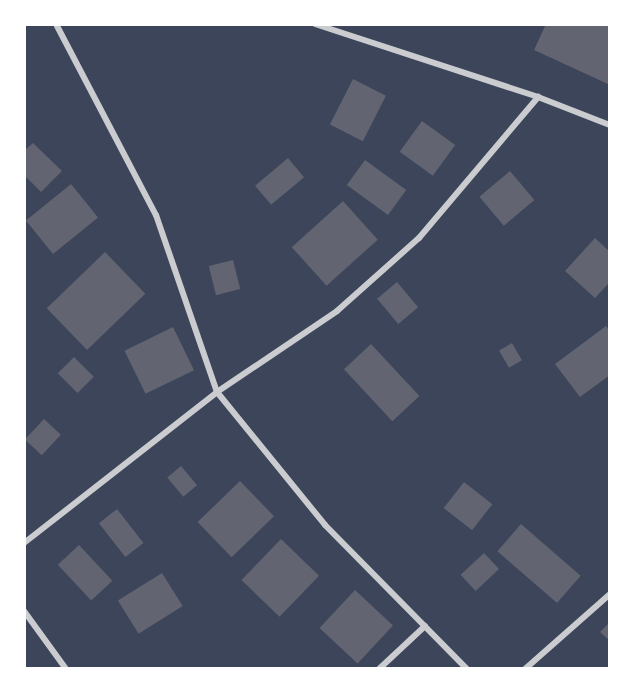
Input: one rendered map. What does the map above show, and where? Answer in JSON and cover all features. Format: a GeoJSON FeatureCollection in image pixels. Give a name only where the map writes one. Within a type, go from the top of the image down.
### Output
{"type":"FeatureCollection","features":[{"type":"Feature","properties":{"kind":"street"},"geometry":{"type":"LineString","coordinates":[[56,24],[156,215],[217,393],[325,525],[467,669]]}},
{"type":"Feature","properties":{"kind":"street"},"geometry":{"type":"LineString","coordinates":[[315,24],[538,97],[610,125]]}},
{"type":"Feature","properties":{"kind":"street"},"geometry":{"type":"LineString","coordinates":[[24,543],[217,393],[337,311],[419,238],[538,97]]}},
{"type":"Feature","properties":{"kind":"street"},"geometry":{"type":"LineString","coordinates":[[525,669],[610,594]]}},
{"type":"Feature","properties":{"kind":"street"},"geometry":{"type":"LineString","coordinates":[[24,611],[66,669]]}},
{"type":"Feature","properties":{"kind":"street"},"geometry":{"type":"LineString","coordinates":[[379,669],[424,626]]}},
{"type":"Feature","properties":{"kind":"shaded area"},"geometry":{"type":"Polygon","coordinates":[[[24,24],[610,24],[610,669],[24,669],[24,24]]]}},
{"type":"Feature","properties":{"kind":"building"},"geometry":{"type":"Polygon","coordinates":[[[546,24],[610,24],[610,85],[534,50],[546,24]]]}},
{"type":"Feature","properties":{"kind":"building"},"geometry":{"type":"Polygon","coordinates":[[[353,79],[386,96],[363,141],[330,124],[353,79]]]}},
{"type":"Feature","properties":{"kind":"building"},"geometry":{"type":"Polygon","coordinates":[[[422,121],[455,145],[433,176],[400,152],[422,121]]]}},
{"type":"Feature","properties":{"kind":"building"},"geometry":{"type":"Polygon","coordinates":[[[33,143],[62,171],[41,192],[24,175],[24,151],[33,143]]]}},
{"type":"Feature","properties":{"kind":"building"},"geometry":{"type":"Polygon","coordinates":[[[288,158],[304,177],[271,205],[255,186],[288,158]]]}},
{"type":"Feature","properties":{"kind":"building"},"geometry":{"type":"Polygon","coordinates":[[[365,160],[406,190],[388,215],[347,185],[365,160]]]}},
{"type":"Feature","properties":{"kind":"building"},"geometry":{"type":"Polygon","coordinates":[[[510,171],[534,200],[504,226],[479,197],[510,171]]]}},
{"type":"Feature","properties":{"kind":"building"},"geometry":{"type":"Polygon","coordinates":[[[71,184],[98,217],[53,254],[26,221],[71,184]]]}},
{"type":"Feature","properties":{"kind":"building"},"geometry":{"type":"Polygon","coordinates":[[[343,201],[378,240],[327,286],[292,247],[343,201]]]}},
{"type":"Feature","properties":{"kind":"building"},"geometry":{"type":"Polygon","coordinates":[[[595,238],[610,252],[610,282],[595,298],[565,271],[595,238]]]}},
{"type":"Feature","properties":{"kind":"building"},"geometry":{"type":"Polygon","coordinates":[[[105,252],[145,294],[87,350],[47,308],[105,252]]]}},
{"type":"Feature","properties":{"kind":"building"},"geometry":{"type":"Polygon","coordinates":[[[233,260],[240,289],[216,295],[209,266],[233,260]]]}},
{"type":"Feature","properties":{"kind":"building"},"geometry":{"type":"Polygon","coordinates":[[[397,282],[418,307],[398,324],[377,299],[397,282]]]}},
{"type":"Feature","properties":{"kind":"building"},"geometry":{"type":"Polygon","coordinates":[[[606,326],[610,331],[610,375],[580,397],[555,364],[606,326]]]}},
{"type":"Feature","properties":{"kind":"building"},"geometry":{"type":"Polygon","coordinates":[[[173,327],[194,370],[146,394],[124,351],[173,327]]]}},
{"type":"Feature","properties":{"kind":"building"},"geometry":{"type":"Polygon","coordinates":[[[512,343],[522,360],[509,368],[499,350],[512,343]]]}},
{"type":"Feature","properties":{"kind":"building"},"geometry":{"type":"Polygon","coordinates":[[[371,344],[419,396],[392,421],[344,369],[371,344]]]}},
{"type":"Feature","properties":{"kind":"building"},"geometry":{"type":"Polygon","coordinates":[[[74,357],[94,377],[78,393],[58,373],[74,357]]]}},
{"type":"Feature","properties":{"kind":"building"},"geometry":{"type":"Polygon","coordinates":[[[44,419],[61,435],[42,455],[25,439],[44,419]]]}},
{"type":"Feature","properties":{"kind":"building"},"geometry":{"type":"Polygon","coordinates":[[[181,466],[197,485],[183,497],[167,478],[181,466]]]}},
{"type":"Feature","properties":{"kind":"building"},"geometry":{"type":"Polygon","coordinates":[[[240,481],[274,516],[232,557],[198,522],[240,481]]]}},
{"type":"Feature","properties":{"kind":"building"},"geometry":{"type":"Polygon","coordinates":[[[464,482],[492,504],[472,530],[444,508],[464,482]]]}},
{"type":"Feature","properties":{"kind":"building"},"geometry":{"type":"Polygon","coordinates":[[[117,509],[143,543],[125,557],[99,523],[117,509]]]}},
{"type":"Feature","properties":{"kind":"building"},"geometry":{"type":"Polygon","coordinates":[[[521,524],[581,576],[557,603],[497,551],[521,524]]]}},
{"type":"Feature","properties":{"kind":"building"},"geometry":{"type":"Polygon","coordinates":[[[281,539],[319,576],[280,617],[241,580],[281,539]]]}},
{"type":"Feature","properties":{"kind":"building"},"geometry":{"type":"Polygon","coordinates":[[[79,545],[112,581],[91,601],[58,565],[79,545]]]}},
{"type":"Feature","properties":{"kind":"building"},"geometry":{"type":"Polygon","coordinates":[[[484,553],[499,569],[476,591],[461,575],[484,553]]]}},
{"type":"Feature","properties":{"kind":"building"},"geometry":{"type":"Polygon","coordinates":[[[162,573],[183,606],[139,634],[118,601],[162,573]]]}},
{"type":"Feature","properties":{"kind":"building"},"geometry":{"type":"Polygon","coordinates":[[[355,590],[393,625],[358,663],[320,628],[355,590]]]}},
{"type":"Feature","properties":{"kind":"building"},"geometry":{"type":"Polygon","coordinates":[[[610,622],[610,641],[600,632],[610,622]]]}}]}
